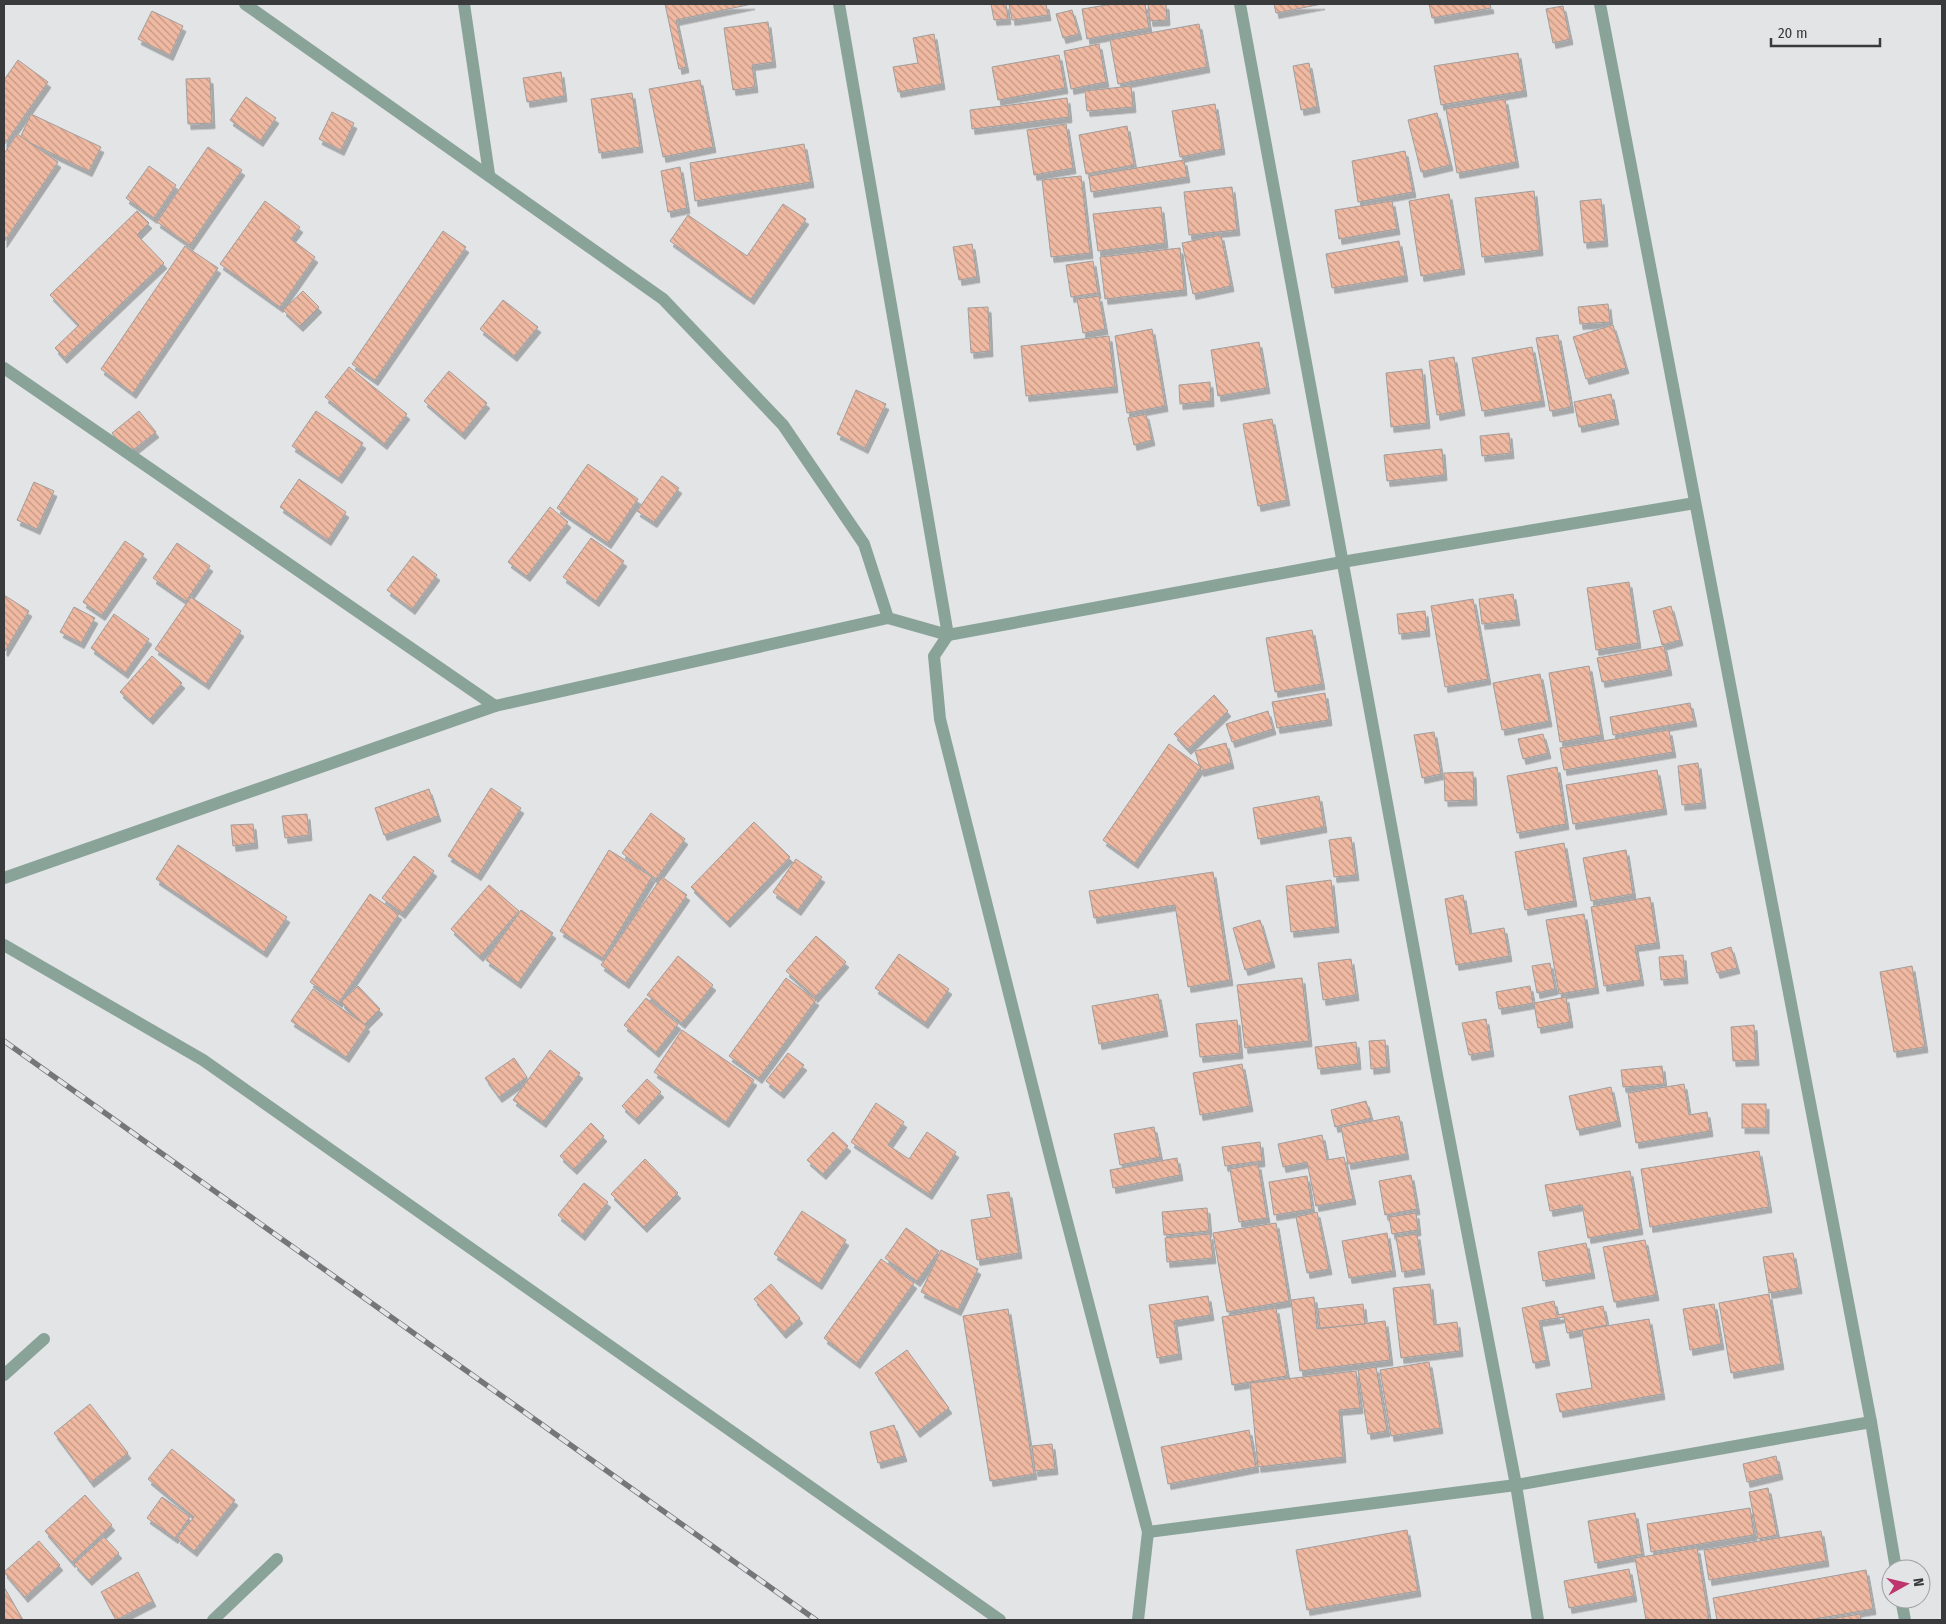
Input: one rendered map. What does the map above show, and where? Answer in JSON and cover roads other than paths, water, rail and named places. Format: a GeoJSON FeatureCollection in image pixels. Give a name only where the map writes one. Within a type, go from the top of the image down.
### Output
{"type":"FeatureCollection","features":[{"type":"Feature","properties":{"kind":"street"},"geometry":{"type":"LineString","coordinates":[[245,4],[489,174],[663,299],[783,426],[864,544],[888,618]]}},
{"type":"Feature","properties":{"kind":"street"},"geometry":{"type":"LineString","coordinates":[[464,4],[489,174]]}},
{"type":"Feature","properties":{"kind":"street"},"geometry":{"type":"LineString","coordinates":[[839,4],[948,635],[934,656],[940,719],[1053,1168],[1148,1532],[1138,1620]]}},
{"type":"Feature","properties":{"kind":"street"},"geometry":{"type":"LineString","coordinates":[[1240,4],[1435,1065],[1516,1485],[1538,1620]]}},
{"type":"Feature","properties":{"kind":"street"},"geometry":{"type":"LineString","coordinates":[[1600,4],[1871,1422],[1894,1559]]}},
{"type":"Feature","properties":{"kind":"street"},"geometry":{"type":"LineString","coordinates":[[4,368],[495,706]]}},
{"type":"Feature","properties":{"kind":"street"},"geometry":{"type":"LineString","coordinates":[[4,878],[495,706],[888,618],[948,635],[1342,562],[1695,503]]}},
{"type":"Feature","properties":{"kind":"street"},"geometry":{"type":"LineString","coordinates":[[4,944],[203,1060],[1000,1620]]}},
{"type":"Feature","properties":{"kind":"street"},"geometry":{"type":"LineString","coordinates":[[4,1375],[44,1339]]}},
{"type":"Feature","properties":{"kind":"street"},"geometry":{"type":"LineString","coordinates":[[1148,1532],[1516,1485],[1871,1422]]}},
{"type":"Feature","properties":{"kind":"street"},"geometry":{"type":"LineString","coordinates":[[212,1620],[277,1559]]}},
{"type":"Feature","properties":{"kind":"railway"},"geometry":{"type":"LineString","coordinates":[[4,1041],[816,1620]]}}]}
